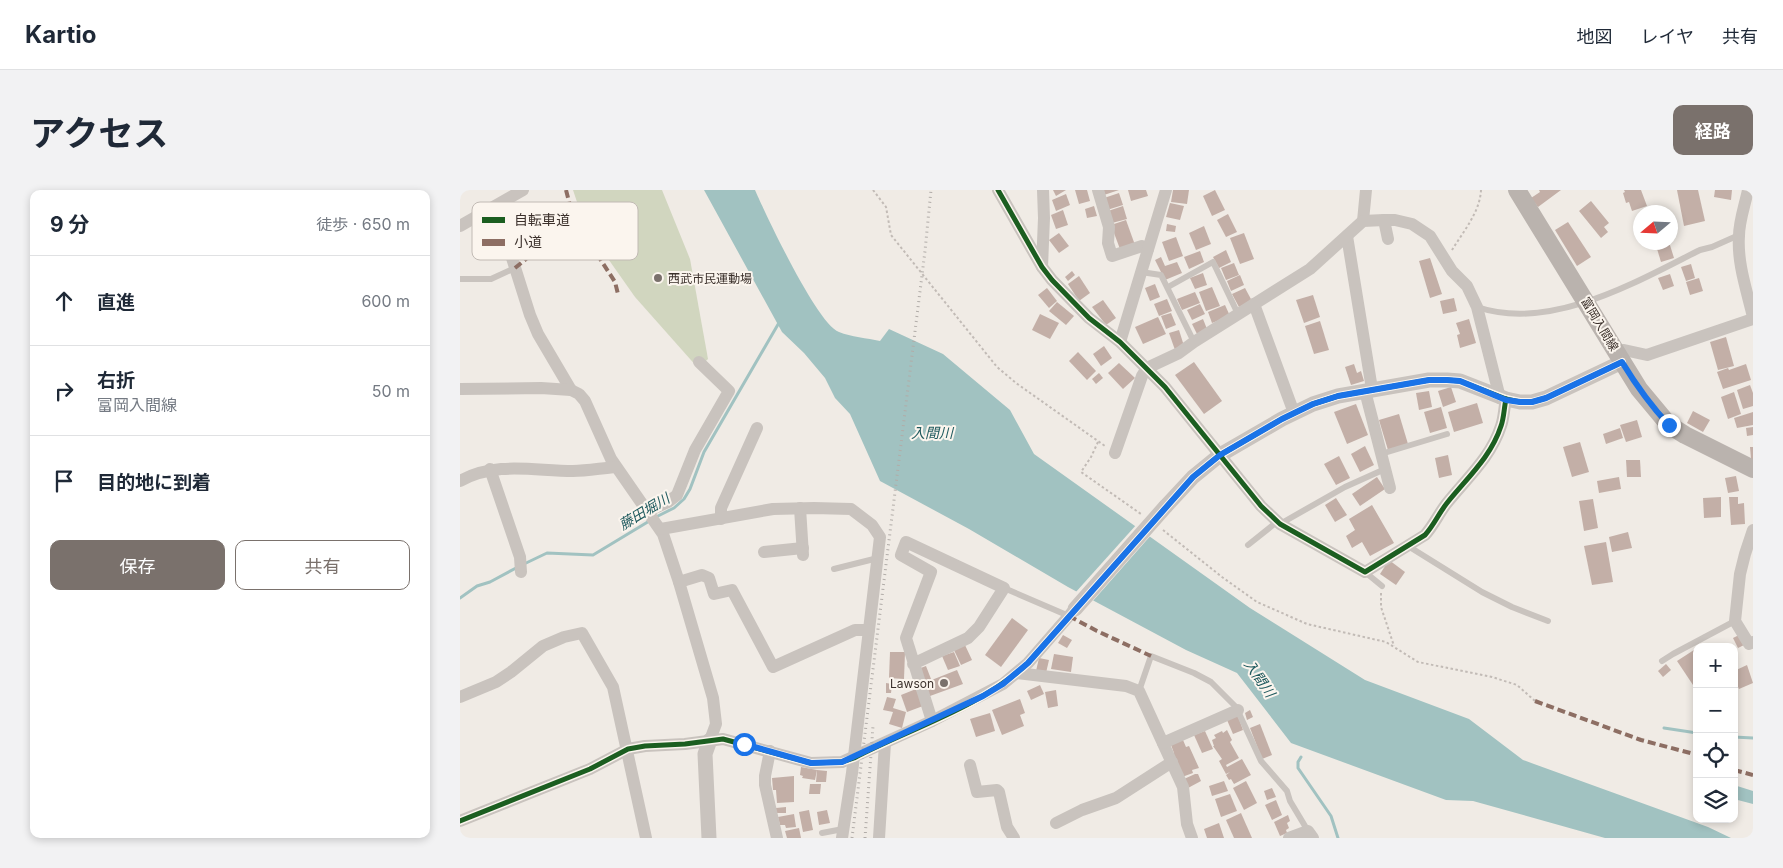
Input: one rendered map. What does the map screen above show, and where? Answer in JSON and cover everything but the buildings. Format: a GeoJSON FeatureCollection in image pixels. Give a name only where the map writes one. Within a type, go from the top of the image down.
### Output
{"type":"FeatureCollection","features":[{"type":"Feature","properties":{"kind":"main road","name":"富岡入間線"},"geometry":{"type":"LineString","coordinates":[[1517,190],[1639,388],[1657,412],[1669,425],[1753,469]]}},
{"type":"Feature","properties":{"kind":"street"},"geometry":{"type":"LineString","coordinates":[[503,202],[523,190]]}},
{"type":"Feature","properties":{"kind":"street"},"geometry":{"type":"LineString","coordinates":[[998,190],[1042,267],[1052,280],[1089,318],[1120,342],[1148,368],[1261,506],[1279,523],[1364,572],[1425,535],[1450,499],[1476,470],[1488,452],[1501,426],[1503,398],[1478,307],[1467,286],[1452,271],[1430,236],[1412,224],[1395,220],[1363,221],[1310,269],[1179,353],[1148,368],[1142,376],[1115,453]]}},
{"type":"Feature","properties":{"kind":"street"},"geometry":{"type":"LineString","coordinates":[[1042,267],[1043,190]]}},
{"type":"Feature","properties":{"kind":"street"},"geometry":{"type":"LineString","coordinates":[[1098,190],[1109,227],[1108,244],[1112,256],[1142,246],[1148,249]]}},
{"type":"Feature","properties":{"kind":"street"},"geometry":{"type":"LineString","coordinates":[[1120,342],[1166,190]]}},
{"type":"Feature","properties":{"kind":"street"},"geometry":{"type":"LineString","coordinates":[[1363,221],[1366,190]]}},
{"type":"Feature","properties":{"kind":"street"},"geometry":{"type":"LineString","coordinates":[[460,821],[590,769],[628,749],[723,739],[811,763],[842,762],[932,721],[983,696],[1017,673],[1193,477],[1220,455],[1294,413],[1313,404],[1338,396],[1429,380],[1460,381],[1503,398],[1520,402],[1532,402],[1546,398],[1620,357],[1624,350],[1647,355],[1753,318],[1743,276],[1738,235],[1748,190]]}},
{"type":"Feature","properties":{"kind":"street"},"geometry":{"type":"LineString","coordinates":[[460,226],[472,220]]}},
{"type":"Feature","properties":{"kind":"street"},"geometry":{"type":"LineString","coordinates":[[1384,220],[1388,239]]}},
{"type":"Feature","properties":{"kind":"street"},"geometry":{"type":"LineString","coordinates":[[1347,236],[1368,390],[1390,488]]}},
{"type":"Feature","properties":{"kind":"street"},"geometry":{"type":"LineString","coordinates":[[512,260],[538,334],[571,390]]}},
{"type":"Feature","properties":{"kind":"street"},"geometry":{"type":"LineString","coordinates":[[1254,304],[1294,413]]}},
{"type":"Feature","properties":{"kind":"street"},"geometry":{"type":"LineString","coordinates":[[654,520],[668,502],[677,495],[695,450],[729,391],[699,362]]}},
{"type":"Feature","properties":{"kind":"street"},"geometry":{"type":"LineString","coordinates":[[460,389],[542,388],[571,390],[579,394],[585,401],[616,467],[654,520],[680,582],[713,698],[716,724],[705,754],[709,838]]}},
{"type":"Feature","properties":{"kind":"street"},"geometry":{"type":"LineString","coordinates":[[721,519],[721,508],[757,428]]}},
{"type":"Feature","properties":{"kind":"street"},"geometry":{"type":"LineString","coordinates":[[460,481],[471,475],[490,470],[527,468],[574,471],[616,467]]}},
{"type":"Feature","properties":{"kind":"street"},"geometry":{"type":"LineString","coordinates":[[490,470],[520,557],[521,572]]}},
{"type":"Feature","properties":{"kind":"street"},"geometry":{"type":"LineString","coordinates":[[764,552],[803,552],[800,508]]}},
{"type":"Feature","properties":{"kind":"street"},"geometry":{"type":"LineString","coordinates":[[654,520],[721,519],[773,509],[850,509],[872,525],[880,537],[854,758],[842,834]]}},
{"type":"Feature","properties":{"kind":"street"},"geometry":{"type":"LineString","coordinates":[[1753,530],[1735,621],[1749,644],[1753,642]]}},
{"type":"Feature","properties":{"kind":"street"},"geometry":{"type":"LineString","coordinates":[[901,555],[906,542],[1004,588],[979,627],[968,638],[913,664]]}},
{"type":"Feature","properties":{"kind":"street"},"geometry":{"type":"LineString","coordinates":[[880,544],[931,572],[906,638],[932,721]]}},
{"type":"Feature","properties":{"kind":"street"},"geometry":{"type":"LineString","coordinates":[[680,582],[702,575],[709,578],[714,594],[732,590],[773,667],[855,630],[870,630]]}},
{"type":"Feature","properties":{"kind":"street"},"geometry":{"type":"LineString","coordinates":[[460,697],[496,682],[543,646],[564,637],[582,633],[614,687],[646,838]]}},
{"type":"Feature","properties":{"kind":"street"},"geometry":{"type":"LineString","coordinates":[[1017,673],[1126,686],[1139,691],[1183,787],[1187,824],[1192,838]]}},
{"type":"Feature","properties":{"kind":"street"},"geometry":{"type":"LineString","coordinates":[[1163,743],[1238,710]]}},
{"type":"Feature","properties":{"kind":"street"},"geometry":{"type":"LineString","coordinates":[[879,838],[885,743]]}},
{"type":"Feature","properties":{"kind":"street"},"geometry":{"type":"LineString","coordinates":[[770,752],[765,785],[777,838]]}},
{"type":"Feature","properties":{"kind":"street"},"geometry":{"type":"LineString","coordinates":[[1056,823],[1082,810],[1116,798],[1172,762]]}},
{"type":"Feature","properties":{"kind":"street"},"geometry":{"type":"LineString","coordinates":[[970,765],[977,792],[997,790],[999,792],[1007,826],[1014,838]]}},
{"type":"Feature","properties":{"kind":"street"},"geometry":{"type":"LineString","coordinates":[[1290,838],[1310,834]]}},
{"type":"Feature","properties":{"kind":"lane"},"geometry":{"type":"LineString","coordinates":[[1478,307],[1494,313],[1534,314],[1556,310],[1629,286],[1700,250],[1712,247],[1738,235]]}},
{"type":"Feature","properties":{"kind":"lane"},"geometry":{"type":"LineString","coordinates":[[1168,287],[1213,262],[1238,314]]}},
{"type":"Feature","properties":{"kind":"lane"},"geometry":{"type":"LineString","coordinates":[[460,278],[491,279],[515,268]]}},
{"type":"Feature","properties":{"kind":"lane"},"geometry":{"type":"LineString","coordinates":[[1141,272],[1161,275],[1194,342]]}},
{"type":"Feature","properties":{"kind":"lane"},"geometry":{"type":"LineString","coordinates":[[1381,454],[1447,434]]}},
{"type":"Feature","properties":{"kind":"lane"},"geometry":{"type":"LineString","coordinates":[[1248,545],[1279,523],[1345,487],[1385,469]]}},
{"type":"Feature","properties":{"kind":"lane"},"geometry":{"type":"LineString","coordinates":[[1408,546],[1482,592],[1512,608],[1548,622]]}},
{"type":"Feature","properties":{"kind":"lane"},"geometry":{"type":"LineString","coordinates":[[834,569],[878,558]]}},
{"type":"Feature","properties":{"kind":"lane"},"geometry":{"type":"LineString","coordinates":[[1364,572],[1382,586]]}},
{"type":"Feature","properties":{"kind":"lane"},"geometry":{"type":"LineString","coordinates":[[1004,588],[1072,613]]}},
{"type":"Feature","properties":{"kind":"lane"},"geometry":{"type":"LineString","coordinates":[[1662,661],[1735,621]]}},
{"type":"Feature","properties":{"kind":"lane"},"geometry":{"type":"LineString","coordinates":[[1139,691],[1151,656],[1194,673],[1210,682],[1238,710],[1261,761],[1286,791],[1310,834]]}},
{"type":"Feature","properties":{"kind":"lane"},"geometry":{"type":"LineString","coordinates":[[822,833],[842,834]]}},
{"type":"Feature","properties":{"kind":"path"},"geometry":{"type":"LineString","coordinates":[[873,190],[886,207],[891,235],[998,367],[1016,383],[1115,453]]}},
{"type":"Feature","properties":{"kind":"path"},"geometry":{"type":"LineString","coordinates":[[1444,256],[1452,250],[1470,221],[1479,201],[1480,190]]}},
{"type":"Feature","properties":{"kind":"path"},"geometry":{"type":"LineString","coordinates":[[1098,442],[1092,457],[1081,472],[1143,516]]}},
{"type":"Feature","properties":{"kind":"path"},"geometry":{"type":"LineString","coordinates":[[1158,526],[1257,602],[1307,624],[1386,642],[1418,662],[1492,677],[1516,685],[1535,701]]}},
{"type":"Feature","properties":{"kind":"path"},"geometry":{"type":"LineString","coordinates":[[1382,586],[1381,607],[1394,646]]}},
{"type":"Feature","properties":{"kind":"green space","name":"西武市民運動場"},"geometry":{"type":"Polygon","coordinates":[[[573,190],[662,190],[690,259],[708,359],[698,368],[635,297],[609,260],[638,260],[638,202],[577,202],[573,190]]]}},
{"type":"Feature","properties":{"kind":"water","name":"入間川"},"geometry":{"type":"Polygon","coordinates":[[[704,190],[755,190],[793,267],[818,310],[830,325],[844,334],[880,341],[889,329],[943,354],[1010,410],[1034,454],[1250,608],[1365,680],[1469,719],[1523,760],[1708,827],[1731,838],[1605,838],[1473,801],[1446,800],[1291,743],[1237,673],[1186,650],[1068,587],[969,529],[880,481],[850,414],[835,398],[825,378],[804,353],[782,332],[704,190]]]}},
{"type":"Feature","properties":{"kind":"water"},"geometry":{"type":"Polygon","coordinates":[[[1738,786],[1753,791],[1753,804],[1738,800],[1738,786]]]}},
{"type":"Feature","properties":{"kind":"pier"},"geometry":{"type":"Polygon","coordinates":[[[1137,524],[1152,534],[1092,602],[1075,593],[1137,524]]]}},
{"type":"Feature","properties":{"kind":"waterway","name":"藤田堀川"},"geometry":{"type":"LineString","coordinates":[[656,517],[674,508],[684,499],[690,489],[704,452],[780,321]]}},
{"type":"Feature","properties":{"kind":"waterway","name":"藤田堀川"},"geometry":{"type":"LineString","coordinates":[[524,564],[547,553],[593,555],[651,520]]}},
{"type":"Feature","properties":{"kind":"waterway","name":"藤田堀川"},"geometry":{"type":"LineString","coordinates":[[460,598],[477,586],[490,582],[516,568]]}},
{"type":"Feature","properties":{"kind":"waterway"},"geometry":{"type":"LineString","coordinates":[[1664,728],[1693,732]]}},
{"type":"Feature","properties":{"kind":"waterway"},"geometry":{"type":"LineString","coordinates":[[1738,737],[1753,738]]}},
{"type":"Feature","properties":{"kind":"waterway"},"geometry":{"type":"LineString","coordinates":[[1301,757],[1298,762],[1298,768],[1331,816],[1338,838]]}},
{"type":"Feature","properties":{"kind":"railway"},"geometry":{"type":"LineString","coordinates":[[852,838],[931,190]]}},
{"type":"Feature","properties":{"kind":"railway"},"geometry":{"type":"LineString","coordinates":[[865,838],[873,726]]}},
{"type":"Feature","properties":{"kind":"marked path"},"geometry":{"type":"LineString","coordinates":[[566,190],[569,202]]}},
{"type":"Feature","properties":{"kind":"marked path"},"geometry":{"type":"LineString","coordinates":[[515,268],[525,260]]}},
{"type":"Feature","properties":{"kind":"marked path"},"geometry":{"type":"LineString","coordinates":[[601,260],[615,282],[618,294]]}},
{"type":"Feature","properties":{"kind":"marked path"},"geometry":{"type":"LineString","coordinates":[[1069,616],[1151,656]]}},
{"type":"Feature","properties":{"kind":"marked path"},"geometry":{"type":"LineString","coordinates":[[1535,701],[1641,740],[1693,754]]}},
{"type":"Feature","properties":{"kind":"marked path"},"geometry":{"type":"LineString","coordinates":[[1738,771],[1753,775]]}},
{"type":"Feature","properties":{"kind":"cycle path"},"geometry":{"type":"LineString","coordinates":[[998,190],[1042,267],[1052,280],[1089,318],[1120,342],[1165,387],[1261,506],[1280,524],[1365,572],[1425,535],[1447,503],[1478,467],[1491,448],[1502,423],[1506,399]]}},
{"type":"Feature","properties":{"kind":"cycle path"},"geometry":{"type":"LineString","coordinates":[[460,821],[590,769],[628,749],[645,746],[685,744],[723,739],[811,763],[842,762],[854,758],[967,705],[1009,679],[1028,663],[1193,477],[1220,455],[1282,419],[1313,404],[1338,396],[1429,380],[1460,381],[1506,399],[1532,402],[1546,398],[1622,362]]}},
{"type":"Feature","properties":{"kind":"place","name":"西武市民運動場"},"geometry":{"type":"Point","coordinates":[658,278]}},
{"type":"Feature","properties":{"kind":"place","name":"Lawson"},"geometry":{"type":"Point","coordinates":[944,683]}},
{"type":"Feature","properties":{"kind":"route"},"geometry":{"type":"LineString","coordinates":[[744,744],[811,763],[842,762],[983,696],[1003,684],[1028,663],[1193,477],[1220,455],[1282,419],[1313,404],[1338,396],[1429,380],[1460,381],[1506,400],[1532,402],[1546,398],[1622,362],[1639,388],[1669,425]]}}]}
